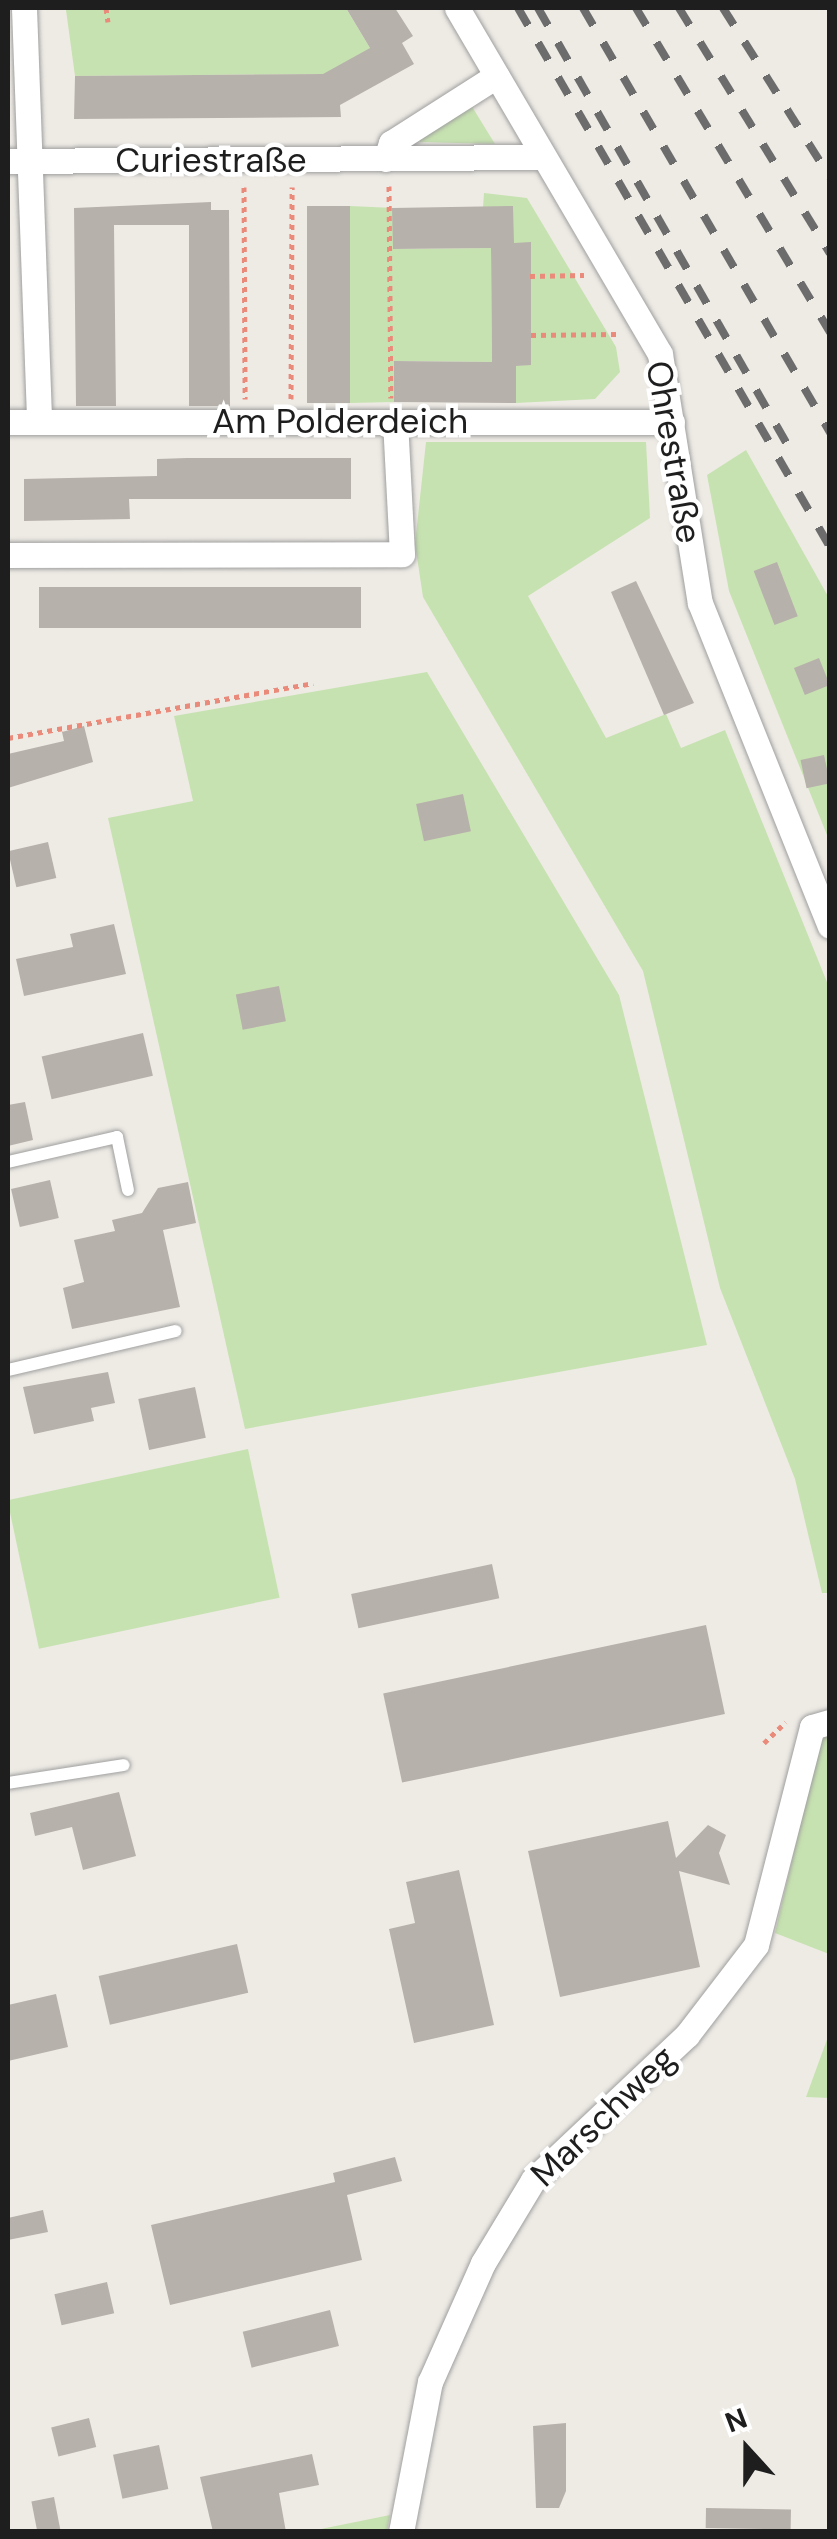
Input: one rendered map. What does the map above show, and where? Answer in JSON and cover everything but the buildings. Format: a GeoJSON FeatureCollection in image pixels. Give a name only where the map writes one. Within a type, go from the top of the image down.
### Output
{"type":"FeatureCollection","features":[{"type":"Feature","properties":{"kind":"street"},"geometry":{"type":"LineString","coordinates":[[24,8],[36,160],[39,421]]}},
{"type":"Feature","properties":{"kind":"street","name":"Ohrestraße"},"geometry":{"type":"LineString","coordinates":[[457,8],[654,342],[672,422],[700,602],[830,926]]}},
{"type":"Feature","properties":{"kind":"street"},"geometry":{"type":"LineString","coordinates":[[386,159],[391,142],[496,76]]}},
{"type":"Feature","properties":{"kind":"street","name":"Curiestraße"},"geometry":{"type":"LineString","coordinates":[[8,161],[543,157]]}},
{"type":"Feature","properties":{"kind":"street"},"geometry":{"type":"LineString","coordinates":[[8,555],[402,554],[393,421]]}},
{"type":"Feature","properties":{"kind":"street","name":"Am Polderdeich"},"geometry":{"type":"LineString","coordinates":[[8,422],[672,422]]}},
{"type":"Feature","properties":{"kind":"street","name":"Marschweg"},"geometry":{"type":"LineString","coordinates":[[400,2532],[430,2382],[483,2262],[533,2180],[687,2036],[756,1945],[812,1727],[830,1722]]}},
{"type":"Feature","properties":{"kind":"lane"},"geometry":{"type":"LineString","coordinates":[[8,1162],[118,1137],[128,1190]]}},
{"type":"Feature","properties":{"kind":"lane"},"geometry":{"type":"LineString","coordinates":[[8,1370],[176,1331]]}},
{"type":"Feature","properties":{"kind":"lane"},"geometry":{"type":"LineString","coordinates":[[8,1784],[124,1765]]}},
{"type":"Feature","properties":{"kind":"path"},"geometry":{"type":"LineString","coordinates":[[106,8],[108,22]]}},
{"type":"Feature","properties":{"kind":"path"},"geometry":{"type":"LineString","coordinates":[[389,186],[393,421]]}},
{"type":"Feature","properties":{"kind":"path"},"geometry":{"type":"LineString","coordinates":[[244,187],[246,421]]}},
{"type":"Feature","properties":{"kind":"path"},"geometry":{"type":"LineString","coordinates":[[291,421],[292,187]]}},
{"type":"Feature","properties":{"kind":"path"},"geometry":{"type":"LineString","coordinates":[[530,276],[584,274]]}},
{"type":"Feature","properties":{"kind":"path"},"geometry":{"type":"LineString","coordinates":[[532,335],[621,334]]}},
{"type":"Feature","properties":{"kind":"path"},"geometry":{"type":"LineString","coordinates":[[8,738],[313,682]]}},
{"type":"Feature","properties":{"kind":"path"},"geometry":{"type":"LineString","coordinates":[[764,1743],[792,1717]]}},
{"type":"Feature","properties":{"kind":"green space"},"geometry":{"type":"Polygon","coordinates":[[[346,8],[370,48],[337,74],[75,76],[66,10],[346,8]]]}},
{"type":"Feature","properties":{"kind":"green space"},"geometry":{"type":"Polygon","coordinates":[[[471,105],[495,144],[420,142],[420,138],[471,105]]]}},
{"type":"Feature","properties":{"kind":"green space"},"geometry":{"type":"Polygon","coordinates":[[[484,193],[527,198],[616,347],[620,372],[595,399],[516,403],[516,366],[531,364],[531,243],[514,243],[483,207],[484,193]]]}},
{"type":"Feature","properties":{"kind":"green space"},"geometry":{"type":"Polygon","coordinates":[[[350,206],[394,208],[393,249],[491,248],[492,362],[395,361],[394,402],[350,403],[350,206]]]}},
{"type":"Feature","properties":{"kind":"green space"},"geometry":{"type":"Polygon","coordinates":[[[426,442],[646,442],[650,518],[528,596],[606,738],[666,714],[681,748],[725,730],[829,987],[829,1593],[822,1593],[795,1479],[720,1288],[643,971],[423,597],[415,544],[426,442]]]}},
{"type":"Feature","properties":{"kind":"green space"},"geometry":{"type":"Polygon","coordinates":[[[746,450],[829,598],[829,840],[729,591],[707,475],[746,450]]]}},
{"type":"Feature","properties":{"kind":"green space"},"geometry":{"type":"Polygon","coordinates":[[[427,672],[619,995],[707,1345],[245,1429],[108,818],[193,801],[174,716],[427,672]]]}},
{"type":"Feature","properties":{"kind":"green space"},"geometry":{"type":"Polygon","coordinates":[[[248,1449],[280,1598],[39,1649],[8,1500],[248,1449]]]}},
{"type":"Feature","properties":{"kind":"green space"},"geometry":{"type":"Polygon","coordinates":[[[829,1734],[829,1954],[775,1933],[821,1735],[829,1734]]]}},
{"type":"Feature","properties":{"kind":"green space"},"geometry":{"type":"Polygon","coordinates":[[[829,2034],[829,2098],[806,2097],[829,2034]]]}},
{"type":"Feature","properties":{"kind":"green space"},"geometry":{"type":"Polygon","coordinates":[[[390,2515],[387,2531],[311,2531],[390,2515]]]}},
{"type":"Feature","properties":{"kind":"railway"},"geometry":{"type":"LineString","coordinates":[[518,8],[830,547]]}},
{"type":"Feature","properties":{"kind":"railway"},"geometry":{"type":"LineString","coordinates":[[538,8],[787,444]]}},
{"type":"Feature","properties":{"kind":"railway"},"geometry":{"type":"LineString","coordinates":[[583,8],[830,433]]}},
{"type":"Feature","properties":{"kind":"railway"},"geometry":{"type":"LineString","coordinates":[[636,8],[830,332]]}},
{"type":"Feature","properties":{"kind":"railway"},"geometry":{"type":"LineString","coordinates":[[679,8],[830,253]]}},
{"type":"Feature","properties":{"kind":"railway"},"geometry":{"type":"LineString","coordinates":[[723,8],[830,177]]}}]}
